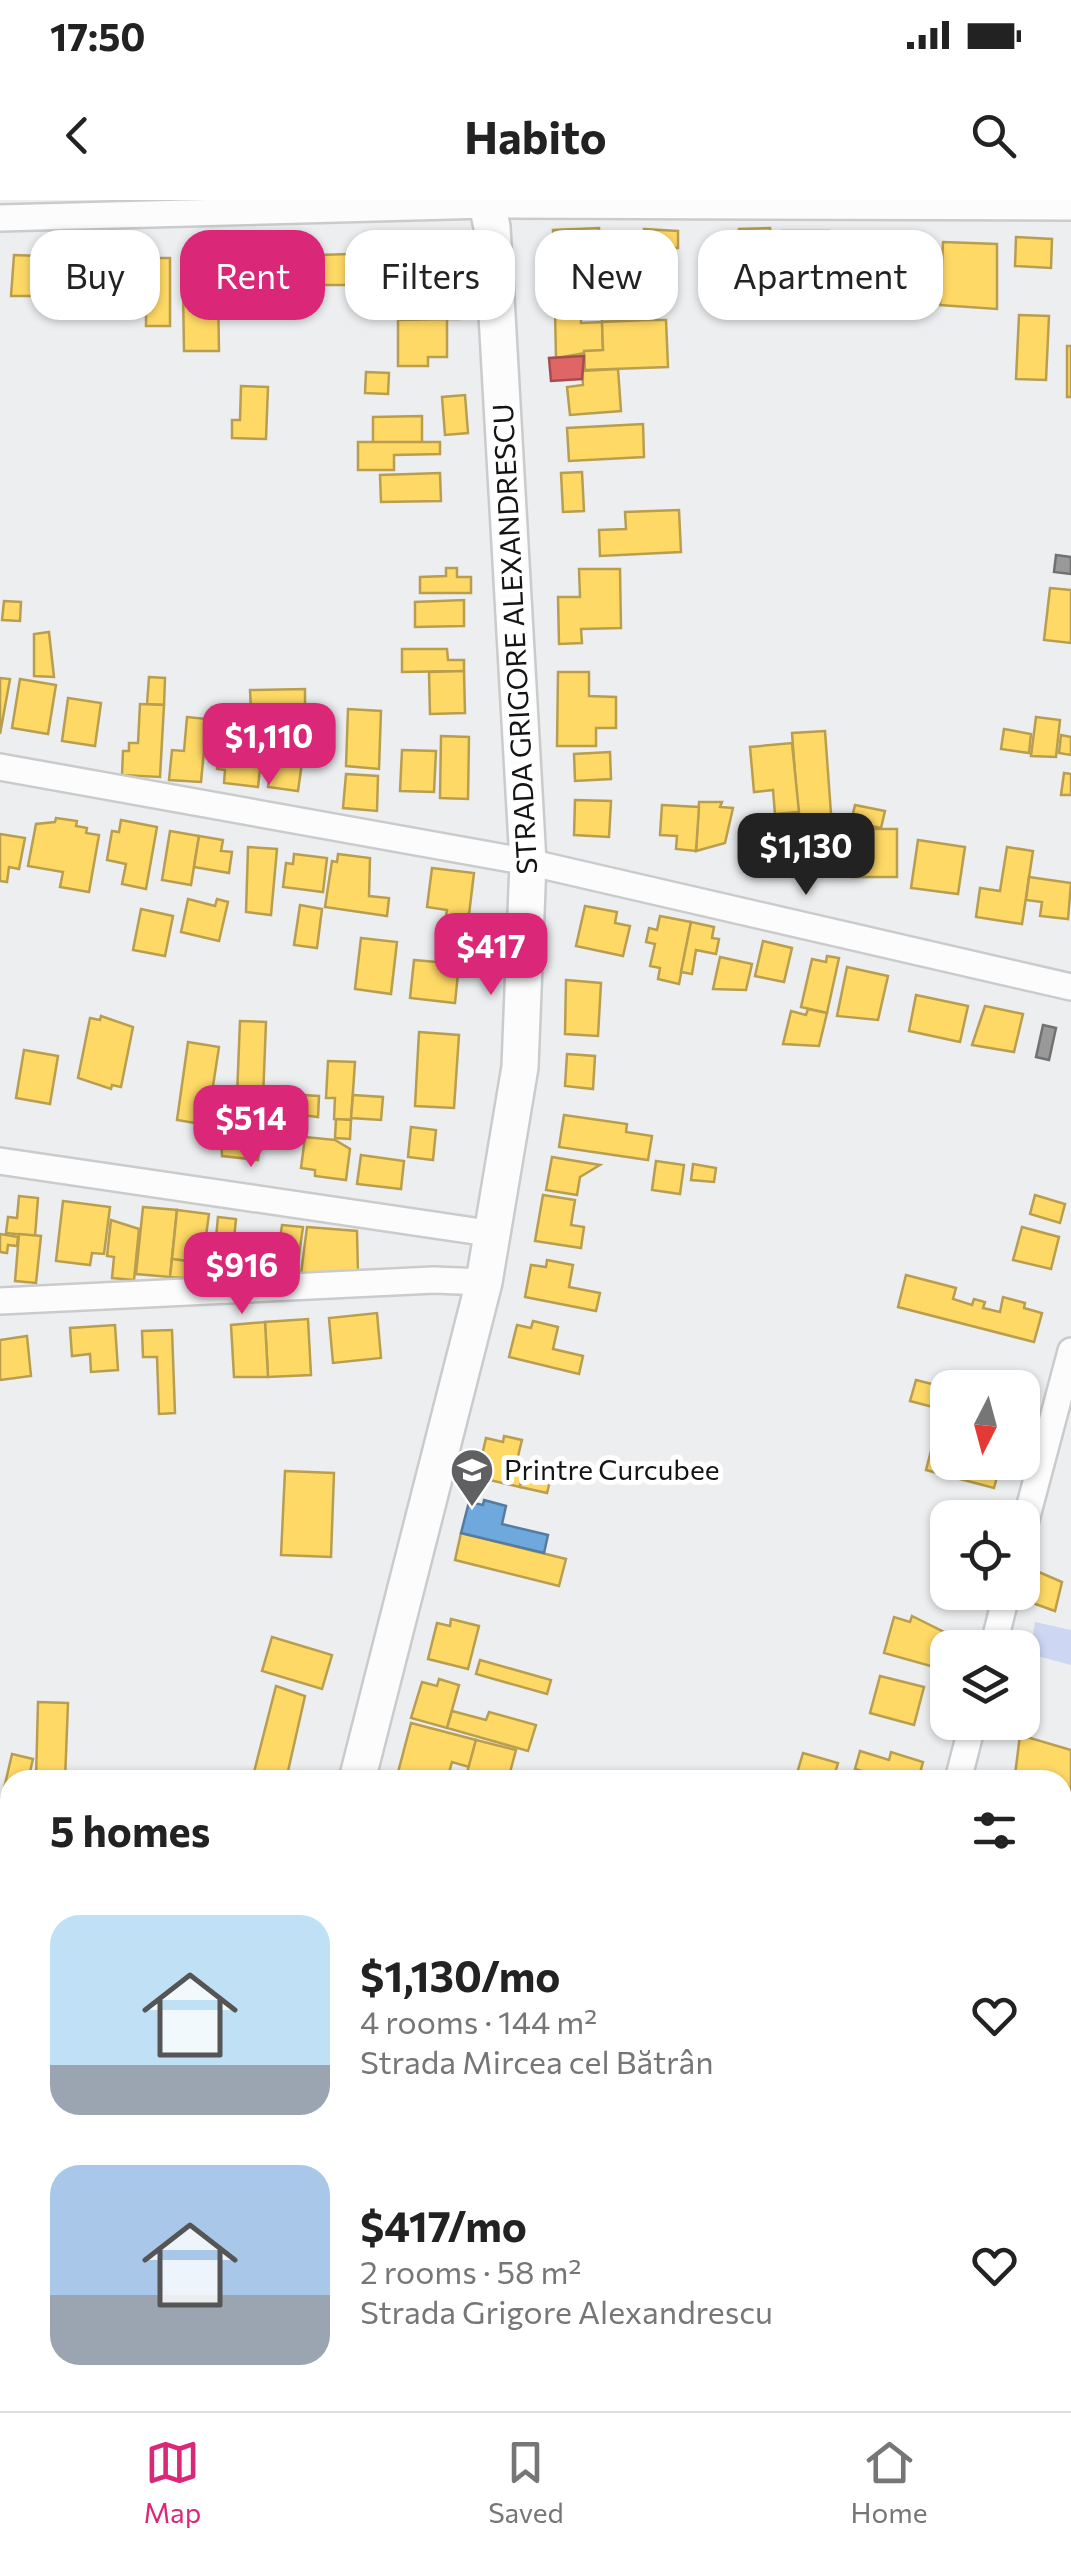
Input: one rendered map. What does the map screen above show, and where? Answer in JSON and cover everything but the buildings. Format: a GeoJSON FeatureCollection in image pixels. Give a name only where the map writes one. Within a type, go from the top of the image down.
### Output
{"type":"FeatureCollection","features":[{"type":"Feature","properties":{"kind":"street"},"geometry":{"type":"LineString","coordinates":[[0,218],[487,203],[1071,208]]}},
{"type":"Feature","properties":{"kind":"street","name":"STRADA GRIGORE ALEXANDRESCU"},"geometry":{"type":"LineString","coordinates":[[361,1770],[495,1234],[520,1067],[528,862],[496,286],[487,203]]}},
{"type":"Feature","properties":{"kind":"street"},"geometry":{"type":"LineString","coordinates":[[0,767],[528,862],[1071,987]]}},
{"type":"Feature","properties":{"kind":"street"},"geometry":{"type":"LineString","coordinates":[[0,1161],[495,1234]]}},
{"type":"Feature","properties":{"kind":"street"},"geometry":{"type":"LineString","coordinates":[[0,1301],[434,1280],[484,1282]]}},
{"type":"Feature","properties":{"kind":"street"},"geometry":{"type":"LineString","coordinates":[[1031,1500],[1071,1351]]}},
{"type":"Feature","properties":{"kind":"street"},"geometry":{"type":"LineString","coordinates":[[961,1770],[968,1740]]}},
{"type":"Feature","properties":{"kind":"shaded area"},"geometry":{"type":"Polygon","coordinates":[[[1035,1622],[1071,1630],[1071,1665],[1040,1657],[1040,1630],[1034,1630],[1035,1622]]]}},
{"type":"Feature","properties":{"kind":"place","name":"Printre Curcubee"},"geometry":{"type":"Point","coordinates":[472,1508]}}]}
